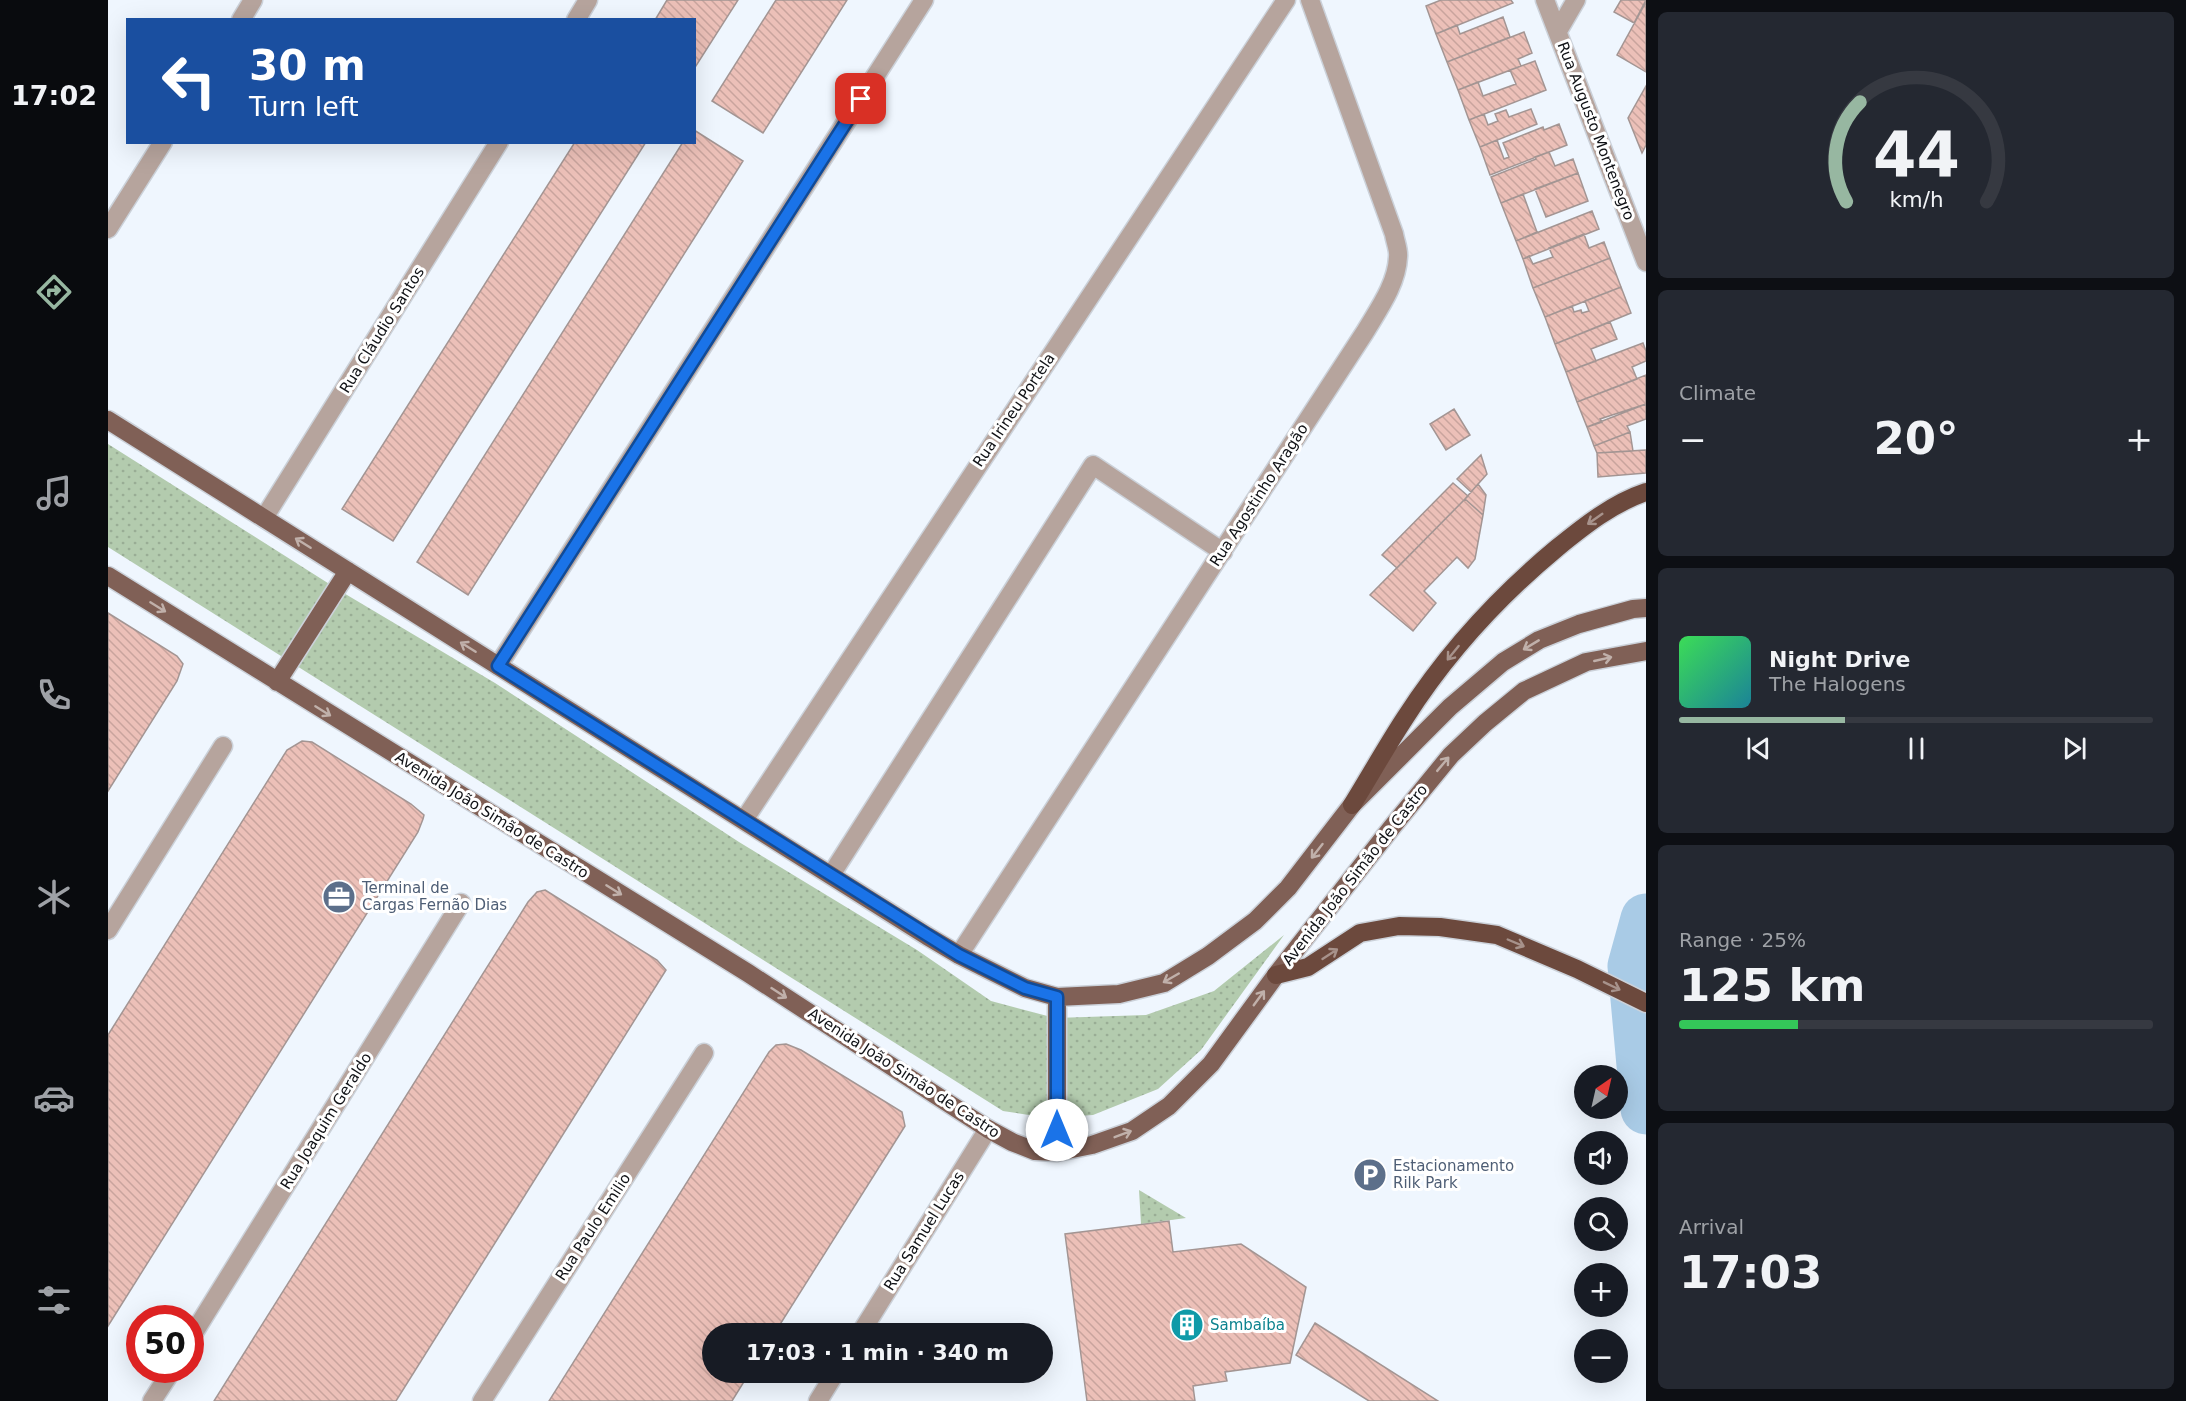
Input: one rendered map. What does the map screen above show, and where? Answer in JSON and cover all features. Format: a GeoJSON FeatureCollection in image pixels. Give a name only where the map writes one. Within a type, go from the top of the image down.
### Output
{"type":"FeatureCollection","features":[{"type":"Feature","properties":{"kind":"highway"},"geometry":{"type":"LineString","coordinates":[[1352,805],[1406,717],[1481,619],[1537,565],[1579,530],[1612,507],[1646,492]]}},
{"type":"Feature","properties":{"kind":"highway"},"geometry":{"type":"LineString","coordinates":[[1276,975],[1308,967],[1360,933],[1399,926],[1440,927],[1497,935],[1577,969],[1646,1003]]}},
{"type":"Feature","properties":{"kind":"main road"},"geometry":{"type":"LineString","coordinates":[[108,420],[959,955],[1025,988],[1057,997],[1119,994],[1164,983],[1208,956],[1255,921],[1288,888],[1352,805],[1450,707],[1503,662],[1539,640],[1579,624],[1633,609],[1646,608]]}},
{"type":"Feature","properties":{"kind":"main road"},"geometry":{"type":"LineString","coordinates":[[277,682],[348,571]]}},
{"type":"Feature","properties":{"kind":"main road","name":"Avenida João Simão de Castro"},"geometry":{"type":"LineString","coordinates":[[108,576],[748,973],[988,1129],[1035,1151],[1057,1152],[1092,1145],[1132,1131],[1168,1106],[1212,1064],[1276,975],[1451,755],[1524,691],[1586,662],[1646,651]]}},
{"type":"Feature","properties":{"kind":"main road"},"geometry":{"type":"LineString","coordinates":[[1057,997],[1057,1152]]}},
{"type":"Feature","properties":{"kind":"street"},"geometry":{"type":"LineString","coordinates":[[242,18],[253,0]]}},
{"type":"Feature","properties":{"kind":"street"},"geometry":{"type":"LineString","coordinates":[[577,18],[588,0]]}},
{"type":"Feature","properties":{"kind":"street"},"geometry":{"type":"LineString","coordinates":[[498,666],[924,0]]}},
{"type":"Feature","properties":{"kind":"street","name":"Rua Irineu Portela"},"geometry":{"type":"LineString","coordinates":[[744,820],[1286,0]]}},
{"type":"Feature","properties":{"kind":"street","name":"Rua Agostinho Aragão"},"geometry":{"type":"LineString","coordinates":[[959,955],[1365,332],[1391,283],[1399,256],[1394,234],[1310,0]]}},
{"type":"Feature","properties":{"kind":"street","name":"Rua Augusto Montenegro"},"geometry":{"type":"LineString","coordinates":[[1545,0],[1646,262]]}},
{"type":"Feature","properties":{"kind":"street"},"geometry":{"type":"LineString","coordinates":[[1558,31],[1576,0]]}},
{"type":"Feature","properties":{"kind":"street"},"geometry":{"type":"LineString","coordinates":[[108,229],[162,144]]}},
{"type":"Feature","properties":{"kind":"street","name":"Rua Cláudio Santos"},"geometry":{"type":"LineString","coordinates":[[264,518],[498,144]]}},
{"type":"Feature","properties":{"kind":"street"},"geometry":{"type":"LineString","coordinates":[[831,875],[1094,465],[1223,552]]}},
{"type":"Feature","properties":{"kind":"street"},"geometry":{"type":"LineString","coordinates":[[108,930],[223,746]]}},
{"type":"Feature","properties":{"kind":"street","name":"Rua Joaquim Geraldo"},"geometry":{"type":"LineString","coordinates":[[204,1316],[461,903]]}},
{"type":"Feature","properties":{"kind":"street","name":"Rua Paulo Emilio"},"geometry":{"type":"LineString","coordinates":[[482,1401],[704,1053]]}},
{"type":"Feature","properties":{"kind":"street","name":"Rua Samuel Lucas"},"geometry":{"type":"LineString","coordinates":[[867,1323],[988,1129]]}},
{"type":"Feature","properties":{"kind":"street"},"geometry":{"type":"LineString","coordinates":[[152,1401],[164,1383]]}},
{"type":"Feature","properties":{"kind":"street"},"geometry":{"type":"LineString","coordinates":[[818,1401],[829,1383]]}},
{"type":"Feature","properties":{"kind":"green space"},"geometry":{"type":"Polygon","coordinates":[[[108,444],[342,592],[495,683],[739,842],[917,950],[991,1001],[1055,1018],[1146,1015],[1214,991],[1284,935],[1201,1050],[1158,1089],[1093,1115],[1048,1118],[1003,1111],[108,547],[108,444]]]}},
{"type":"Feature","properties":{"kind":"green space"},"geometry":{"type":"Polygon","coordinates":[[[1139,1190],[1186,1218],[1141,1224],[1139,1190]]]}},
{"type":"Feature","properties":{"kind":"building"},"geometry":{"type":"Polygon","coordinates":[[[667,0],[738,0],[696,66],[696,18],[656,18],[667,0]]]}},
{"type":"Feature","properties":{"kind":"building"},"geometry":{"type":"Polygon","coordinates":[[[776,0],[847,0],[763,133],[712,101],[776,0]]]}},
{"type":"Feature","properties":{"kind":"building"},"geometry":{"type":"Polygon","coordinates":[[[1441,0],[1511,0],[1513,3],[1436,34],[1426,6],[1441,0]]]}},
{"type":"Feature","properties":{"kind":"building"},"geometry":{"type":"Polygon","coordinates":[[[1621,0],[1646,0],[1634,23],[1614,12],[1621,0]]]}},
{"type":"Feature","properties":{"kind":"building"},"geometry":{"type":"Polygon","coordinates":[[[1646,2],[1646,72],[1617,55],[1646,2]]]}},
{"type":"Feature","properties":{"kind":"building"},"geometry":{"type":"Polygon","coordinates":[[[1503,17],[1510,37],[1447,62],[1436,34],[1457,25],[1460,34],[1503,17]]]}},
{"type":"Feature","properties":{"kind":"building"},"geometry":{"type":"Polygon","coordinates":[[[1524,32],[1532,53],[1518,59],[1521,66],[1458,90],[1447,62],[1524,32]]]}},
{"type":"Feature","properties":{"kind":"building"},"geometry":{"type":"Polygon","coordinates":[[[1535,61],[1546,90],[1469,120],[1458,90],[1478,82],[1483,96],[1516,84],[1510,70],[1535,61]]]}},
{"type":"Feature","properties":{"kind":"building"},"geometry":{"type":"Polygon","coordinates":[[[1646,86],[1646,145],[1642,153],[1628,118],[1646,86]]]}},
{"type":"Feature","properties":{"kind":"building"},"geometry":{"type":"Polygon","coordinates":[[[1531,109],[1537,124],[1480,147],[1469,120],[1484,114],[1488,125],[1498,121],[1495,114],[1506,110],[1509,117],[1531,109]]]}},
{"type":"Feature","properties":{"kind":"building"},"geometry":{"type":"Polygon","coordinates":[[[1559,124],[1567,145],[1490,175],[1480,147],[1497,140],[1504,159],[1509,157],[1503,143],[1543,127],[1544,130],[1559,124]]]}},
{"type":"Feature","properties":{"kind":"building"},"geometry":{"type":"Polygon","coordinates":[[[696,131],[743,161],[468,595],[417,562],[682,144],[696,144],[696,131]]]}},
{"type":"Feature","properties":{"kind":"building"},"geometry":{"type":"Polygon","coordinates":[[[574,144],[645,144],[393,541],[342,509],[574,144]]]}},
{"type":"Feature","properties":{"kind":"building"},"geometry":{"type":"Polygon","coordinates":[[[1549,152],[1555,166],[1573,159],[1578,173],[1501,203],[1491,177],[1549,152]]]}},
{"type":"Feature","properties":{"kind":"building"},"geometry":{"type":"Polygon","coordinates":[[[1578,173],[1588,201],[1546,217],[1535,189],[1578,173]]]}},
{"type":"Feature","properties":{"kind":"building"},"geometry":{"type":"Polygon","coordinates":[[[1523,194],[1537,232],[1516,241],[1501,203],[1523,194]]]}},
{"type":"Feature","properties":{"kind":"building"},"geometry":{"type":"Polygon","coordinates":[[[1592,211],[1599,229],[1523,259],[1516,241],[1592,211]]]}},
{"type":"Feature","properties":{"kind":"building"},"geometry":{"type":"Polygon","coordinates":[[[1584,234],[1589,248],[1604,242],[1610,258],[1533,288],[1523,259],[1529,256],[1533,264],[1553,257],[1549,248],[1584,234]]]}},
{"type":"Feature","properties":{"kind":"building"},"geometry":{"type":"Polygon","coordinates":[[[1610,258],[1621,287],[1545,317],[1533,288],[1610,258]]]}},
{"type":"Feature","properties":{"kind":"building"},"geometry":{"type":"Polygon","coordinates":[[[1621,287],[1631,313],[1555,344],[1545,317],[1572,306],[1574,312],[1589,311],[1585,301],[1621,287]]]}},
{"type":"Feature","properties":{"kind":"building"},"geometry":{"type":"Polygon","coordinates":[[[1610,322],[1617,339],[1591,349],[1596,361],[1566,372],[1555,344],[1610,322]]]}},
{"type":"Feature","properties":{"kind":"building"},"geometry":{"type":"Polygon","coordinates":[[[1643,343],[1646,361],[1632,367],[1637,379],[1577,402],[1566,372],[1643,343]]]}},
{"type":"Feature","properties":{"kind":"building"},"geometry":{"type":"Polygon","coordinates":[[[1646,375],[1646,404],[1600,419],[1602,422],[1587,427],[1577,402],[1646,375]]]}},
{"type":"Feature","properties":{"kind":"building"},"geometry":{"type":"Polygon","coordinates":[[[1646,404],[1646,419],[1627,426],[1630,432],[1594,446],[1587,427],[1646,404]]]}},
{"type":"Feature","properties":{"kind":"building"},"geometry":{"type":"Polygon","coordinates":[[[1454,409],[1470,435],[1446,450],[1430,424],[1454,409]]]}},
{"type":"Feature","properties":{"kind":"building"},"geometry":{"type":"Polygon","coordinates":[[[1630,432],[1633,451],[1597,453],[1594,446],[1630,432]]]}},
{"type":"Feature","properties":{"kind":"building"},"geometry":{"type":"Polygon","coordinates":[[[1646,450],[1646,473],[1598,477],[1597,453],[1646,450]]]}},
{"type":"Feature","properties":{"kind":"building"},"geometry":{"type":"Polygon","coordinates":[[[1481,455],[1487,474],[1471,492],[1457,479],[1481,455]]]}},
{"type":"Feature","properties":{"kind":"building"},"geometry":{"type":"Polygon","coordinates":[[[1453,483],[1468,496],[1397,568],[1382,555],[1453,483]]]}},
{"type":"Feature","properties":{"kind":"building"},"geometry":{"type":"Polygon","coordinates":[[[1478,484],[1486,495],[1483,515],[1465,499],[1478,484]]]}},
{"type":"Feature","properties":{"kind":"building"},"geometry":{"type":"Polygon","coordinates":[[[1465,499],[1483,515],[1475,559],[1468,568],[1457,557],[1424,591],[1436,603],[1413,631],[1370,595],[1465,499]]]}},
{"type":"Feature","properties":{"kind":"building"},"geometry":{"type":"Polygon","coordinates":[[[108,613],[177,656],[183,664],[177,681],[108,791],[108,613]]]}},
{"type":"Feature","properties":{"kind":"building"},"geometry":{"type":"Polygon","coordinates":[[[302,741],[312,742],[411,804],[424,815],[423,819],[418,832],[108,1326],[108,1035],[287,750],[302,741]]]}},
{"type":"Feature","properties":{"kind":"building"},"geometry":{"type":"Polygon","coordinates":[[[545,890],[657,960],[666,970],[396,1401],[214,1401],[528,902],[537,892],[545,890]]]}},
{"type":"Feature","properties":{"kind":"building"},"geometry":{"type":"Polygon","coordinates":[[[786,1044],[801,1050],[902,1112],[905,1126],[781,1323],[702,1323],[702,1383],[743,1383],[732,1401],[549,1401],[769,1052],[776,1045],[786,1044]]]}},
{"type":"Feature","properties":{"kind":"building","name":"Sambaíba"},"geometry":{"type":"Polygon","coordinates":[[[1169,1221],[1173,1252],[1241,1244],[1306,1287],[1290,1363],[1225,1372],[1227,1381],[1193,1386],[1195,1401],[1087,1401],[1065,1234],[1169,1221]]]}},
{"type":"Feature","properties":{"kind":"building"},"geometry":{"type":"Polygon","coordinates":[[[1315,1323],[1438,1401],[1369,1401],[1296,1355],[1315,1323]]]}},
{"type":"Feature","properties":{"kind":"waterway"},"geometry":{"type":"LineString","coordinates":[[1646,919],[1633,966],[1646,1109]]}},
{"type":"Feature","properties":{"kind":"place","name":"Terminal de Cargas Fernão Dias"},"geometry":{"type":"Point","coordinates":[339,897]}},
{"type":"Feature","properties":{"kind":"place","name":"Estacionamento Rilk Park"},"geometry":{"type":"Point","coordinates":[1370,1175]}},
{"type":"Feature","properties":{"kind":"place","name":"Sambaíba"},"geometry":{"type":"Point","coordinates":[1187,1325]}},
{"type":"Feature","properties":{"kind":"route"},"geometry":{"type":"LineString","coordinates":[[861,99],[498,666],[959,955],[1025,988],[1057,997],[1057,1130]]}}]}
